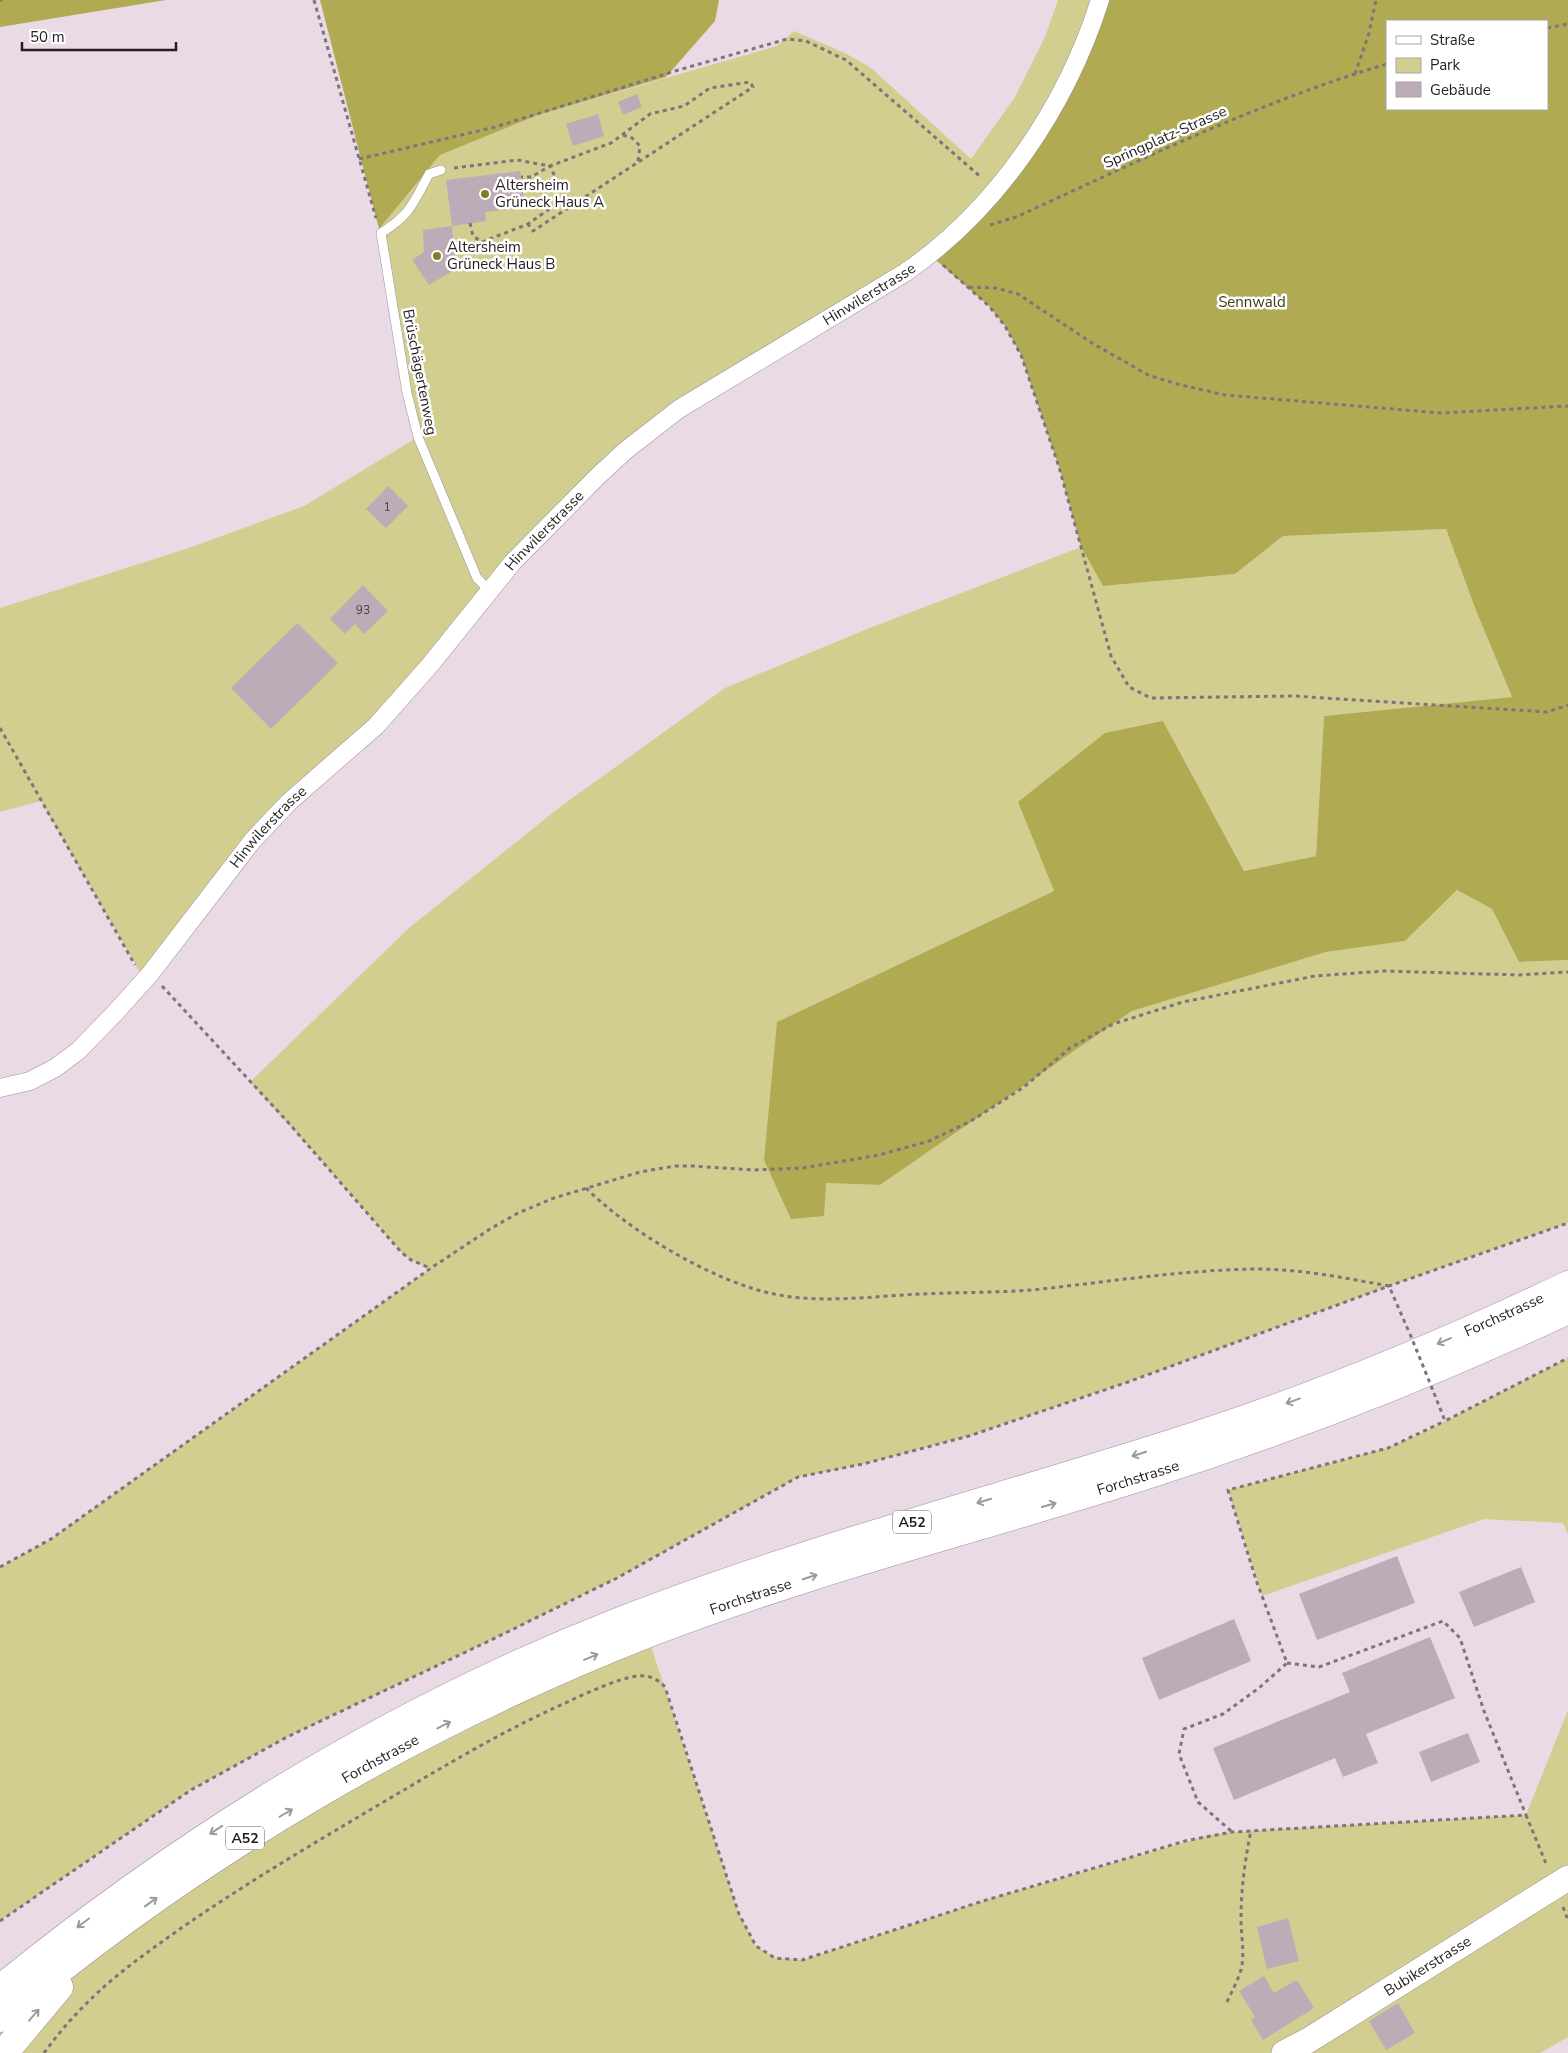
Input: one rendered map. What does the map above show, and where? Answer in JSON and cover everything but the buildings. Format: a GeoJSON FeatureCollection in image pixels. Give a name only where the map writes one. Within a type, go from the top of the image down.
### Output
{"type":"FeatureCollection","features":[{"type":"Feature","properties":{"kind":"highway","name":"Forchstrasse"},"geometry":{"type":"LineString","coordinates":[[0,1989],[55,1944],[181,1854],[288,1785],[381,1732],[449,1697],[559,1646],[652,1608],[787,1560],[1124,1458],[1269,1410],[1414,1354],[1568,1285]]}},
{"type":"Feature","properties":{"kind":"highway","name":"Forchstrasse"},"geometry":{"type":"LineString","coordinates":[[0,2018],[111,1930],[222,1853],[330,1787],[452,1721],[569,1667],[646,1634],[743,1599],[888,1552],[1143,1476],[1300,1423],[1471,1354],[1568,1310]]}},
{"type":"Feature","properties":{"kind":"highway"},"geometry":{"type":"LineString","coordinates":[[4,2053],[32,2017],[111,1930]]}},
{"type":"Feature","properties":{"kind":"highway"},"geometry":{"type":"LineString","coordinates":[[0,1969],[55,1944]]}},
{"type":"Feature","properties":{"kind":"street","name":"Hinwilerstrasse"},"geometry":{"type":"LineString","coordinates":[[0,1088],[30,1081],[55,1068],[78,1051],[148,977],[253,840],[289,802],[355,746],[394,707],[489,590],[530,544],[597,477],[653,428],[706,392],[875,292],[930,255],[955,234],[995,191],[1033,138],[1079,58],[1100,0]]}},
{"type":"Feature","properties":{"kind":"street","name":"Bubikerstrasse"},"geometry":{"type":"LineString","coordinates":[[1284,2053],[1562,1881]]}},
{"type":"Feature","properties":{"kind":"lane"},"geometry":{"type":"LineString","coordinates":[[381,233],[400,221],[410,209],[428,174],[442,170]]}},
{"type":"Feature","properties":{"kind":"lane","name":"Brüschägertenweg"},"geometry":{"type":"LineString","coordinates":[[381,233],[407,393],[419,442],[477,578],[489,590]]}},
{"type":"Feature","properties":{"kind":"path"},"geometry":{"type":"LineString","coordinates":[[314,0],[381,233]]}},
{"type":"Feature","properties":{"kind":"path"},"geometry":{"type":"LineString","coordinates":[[1355,74],[1369,33],[1376,0]]}},
{"type":"Feature","properties":{"kind":"path"},"geometry":{"type":"LineString","coordinates":[[1548,28],[1568,24]]}},
{"type":"Feature","properties":{"kind":"path"},"geometry":{"type":"LineString","coordinates":[[359,159],[495,127],[675,70],[787,39],[806,41],[846,60],[995,191]]}},
{"type":"Feature","properties":{"kind":"path","name":"Springplatz-Strasse"},"geometry":{"type":"LineString","coordinates":[[955,234],[983,228],[1016,217],[1237,117],[1386,64]]}},
{"type":"Feature","properties":{"kind":"path"},"geometry":{"type":"LineString","coordinates":[[521,177],[532,178],[550,166],[611,143],[650,114],[684,106],[710,88],[750,82],[753,87],[533,230],[528,224]]}},
{"type":"Feature","properties":{"kind":"path"},"geometry":{"type":"LineString","coordinates":[[623,135],[632,138],[640,146],[638,161]]}},
{"type":"Feature","properties":{"kind":"path"},"geometry":{"type":"LineString","coordinates":[[442,170],[518,160],[550,166]]}},
{"type":"Feature","properties":{"kind":"path"},"geometry":{"type":"LineString","coordinates":[[470,223],[473,236],[482,242],[528,224],[565,198],[550,166]]}},
{"type":"Feature","properties":{"kind":"path"},"geometry":{"type":"LineString","coordinates":[[930,255],[980,297],[997,316],[1012,338],[1025,365],[1059,467],[1110,656],[1129,687],[1151,698],[1294,696],[1547,712],[1568,705]]}},
{"type":"Feature","properties":{"kind":"path"},"geometry":{"type":"LineString","coordinates":[[968,287],[996,288],[1018,294],[1092,343],[1148,375],[1176,384],[1225,395],[1442,413],[1568,406]]}},
{"type":"Feature","properties":{"kind":"path"},"geometry":{"type":"LineString","coordinates":[[0,728],[148,977],[286,1120],[401,1252],[411,1260],[431,1268]]}},
{"type":"Feature","properties":{"kind":"path"},"geometry":{"type":"LineString","coordinates":[[0,1567],[51,1539],[431,1268],[518,1213],[586,1188],[640,1172],[675,1166],[772,1170],[812,1167],[879,1155],[929,1141],[971,1121],[1017,1092],[1070,1048],[1113,1024],[1183,1002],[1314,976],[1384,971],[1520,975],[1568,972]]}},
{"type":"Feature","properties":{"kind":"path"},"geometry":{"type":"LineString","coordinates":[[586,1188],[624,1220],[700,1267],[740,1285],[776,1295],[794,1297],[1012,1291],[1179,1274],[1250,1270],[1284,1270],[1338,1276],[1389,1286]]}},
{"type":"Feature","properties":{"kind":"path"},"geometry":{"type":"LineString","coordinates":[[0,1921],[191,1790],[287,1737],[617,1578],[798,1477],[863,1464],[969,1436],[1128,1382],[1389,1286],[1568,1223]]}},
{"type":"Feature","properties":{"kind":"path"},"geometry":{"type":"LineString","coordinates":[[1389,1286],[1446,1422]]}},
{"type":"Feature","properties":{"kind":"path"},"geometry":{"type":"LineString","coordinates":[[1287,1662],[1256,1580],[1228,1490],[1388,1448],[1446,1422],[1568,1358]]}},
{"type":"Feature","properties":{"kind":"path"},"geometry":{"type":"LineString","coordinates":[[1287,1662],[1319,1667],[1443,1620],[1460,1638],[1484,1711],[1526,1815],[1562,1881]]}},
{"type":"Feature","properties":{"kind":"path"},"geometry":{"type":"LineString","coordinates":[[1232,1832],[1198,1802],[1179,1754],[1184,1728],[1223,1714],[1259,1688],[1287,1662]]}},
{"type":"Feature","properties":{"kind":"path"},"geometry":{"type":"LineString","coordinates":[[44,2053],[69,2021],[108,1984],[188,1923],[253,1880],[462,1756],[526,1721],[567,1702],[631,1677],[650,1677],[659,1680],[665,1687],[739,1914],[756,1946],[775,1958],[802,1960],[983,1901],[1185,1841],[1232,1832],[1526,1815]]}},
{"type":"Feature","properties":{"kind":"path"},"geometry":{"type":"LineString","coordinates":[[1227,2002],[1241,1969],[1243,1946],[1242,1890],[1251,1830]]}},
{"type":"Feature","properties":{"kind":"green space"},"geometry":{"type":"Polygon","coordinates":[[[0,0],[166,0],[0,27],[0,0]]]}},
{"type":"Feature","properties":{"kind":"green space"},"geometry":{"type":"Polygon","coordinates":[[[320,0],[719,0],[715,21],[666,77],[538,115],[440,155],[379,229],[320,0]]]}},
{"type":"Feature","properties":{"kind":"green space"},"geometry":{"type":"Polygon","coordinates":[[[1058,0],[1100,0],[1066,83],[955,233],[625,451],[430,665],[289,802],[145,981],[41,801],[0,812],[0,608],[186,549],[304,506],[418,437],[379,229],[440,155],[538,115],[777,46],[794,31],[845,53],[871,68],[971,159],[1015,97],[1045,37],[1058,0]]]}},
{"type":"Feature","properties":{"kind":"green space","name":"Sennwald"},"geometry":{"type":"Polygon","coordinates":[[[1100,0],[1568,0],[1568,960],[1519,962],[1492,909],[1457,890],[1405,941],[1326,952],[1132,1011],[880,1185],[826,1183],[824,1216],[791,1219],[764,1160],[777,1022],[1054,891],[1018,802],[1105,733],[1163,721],[1244,871],[1316,856],[1324,716],[1512,697],[1475,608],[1446,529],[1283,536],[1235,574],[1103,586],[1081,547],[1059,467],[1021,355],[1005,326],[989,306],[930,255],[1014,165],[1100,0]]]}},
{"type":"Feature","properties":{"kind":"green space"},"geometry":{"type":"Polygon","coordinates":[[[1446,529],[1475,608],[1512,697],[1324,716],[1316,856],[1244,871],[1163,721],[1018,802],[1054,891],[777,1022],[826,1183],[880,1185],[1132,1011],[1326,952],[1405,941],[1457,890],[1492,909],[1519,962],[1568,960],[1568,1223],[1389,1286],[1128,1382],[969,1436],[863,1464],[798,1477],[617,1578],[287,1737],[191,1790],[0,1921],[0,1567],[51,1539],[430,1269],[411,1260],[401,1252],[250,1082],[409,928],[560,807],[725,688],[867,629],[1081,547],[1103,586],[1235,574],[1283,536],[1446,529]]]}},
{"type":"Feature","properties":{"kind":"green space"},"geometry":{"type":"Polygon","coordinates":[[[1568,1358],[1568,1534],[1563,1523],[1484,1519],[1262,1596],[1228,1490],[1388,1448],[1424,1432],[1568,1358]]]}},
{"type":"Feature","properties":{"kind":"green space"},"geometry":{"type":"Polygon","coordinates":[[[647,1634],[739,1914],[756,1946],[775,1958],[803,1960],[983,1901],[1206,1836],[1232,1832],[1526,1815],[1568,1710],[1568,2037],[1540,2053],[0,2053],[0,2018],[222,1853],[647,1634]]]}},
{"type":"Feature","properties":{"kind":"place","name":"Altersheim Grüneck Haus A"},"geometry":{"type":"Point","coordinates":[485,194]}},
{"type":"Feature","properties":{"kind":"place","name":"Altersheim Grüneck Haus B"},"geometry":{"type":"Point","coordinates":[437,256]}}]}
